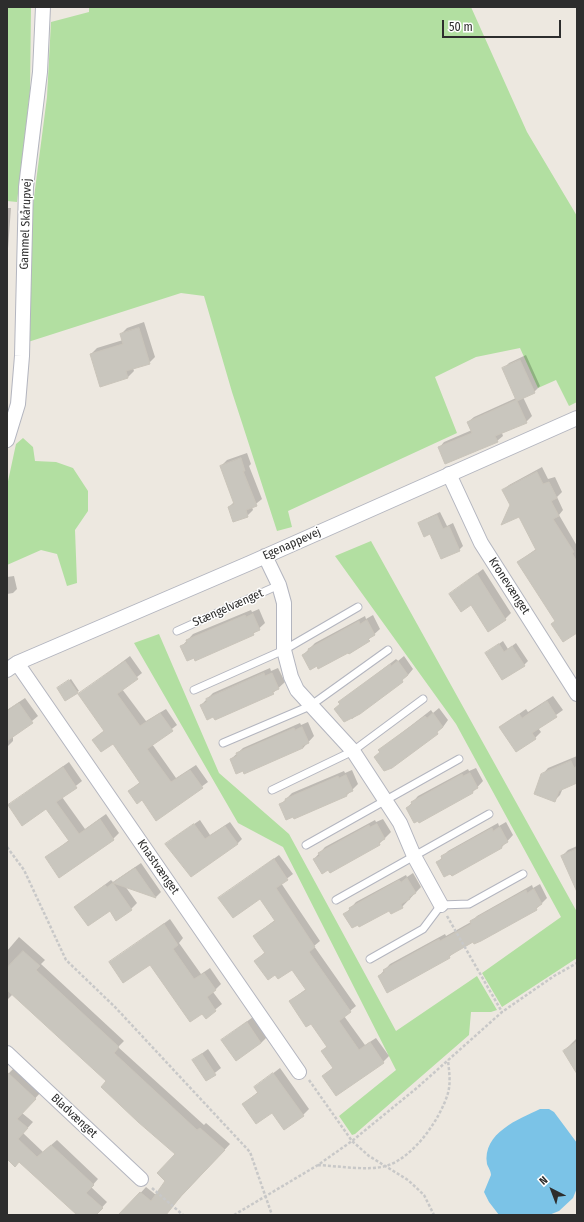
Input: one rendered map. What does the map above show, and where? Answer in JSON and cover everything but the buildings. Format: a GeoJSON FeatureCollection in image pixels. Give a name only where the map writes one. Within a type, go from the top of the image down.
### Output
{"type":"FeatureCollection","features":[{"type":"Feature","properties":{"kind":"street","name":"Gammel Skårupvej"},"geometry":{"type":"LineString","coordinates":[[7,440],[18,404],[22,356],[26,187],[40,72],[43,7]]}},
{"type":"Feature","properties":{"kind":"street","name":"Egenappevej"},"geometry":{"type":"LineString","coordinates":[[12,666],[577,418]]}},
{"type":"Feature","properties":{"kind":"street","name":"Kronevænget"},"geometry":{"type":"LineString","coordinates":[[449,474],[481,543],[577,694]]}},
{"type":"Feature","properties":{"kind":"street","name":"Stængelvænget"},"geometry":{"type":"LineString","coordinates":[[265,556],[279,585],[284,603],[284,650],[291,677],[298,690],[310,706],[353,751],[384,801],[400,823],[414,856],[441,905]]}},
{"type":"Feature","properties":{"kind":"street","name":"Knastvænget"},"geometry":{"type":"LineString","coordinates":[[12,666],[299,1072]]}},
{"type":"Feature","properties":{"kind":"street","name":"Bladvænget"},"geometry":{"type":"LineString","coordinates":[[7,1053],[141,1179]]}},
{"type":"Feature","properties":{"kind":"lane","name":"Stængelvænget"},"geometry":{"type":"LineString","coordinates":[[177,631],[279,585]]}},
{"type":"Feature","properties":{"kind":"lane"},"geometry":{"type":"LineString","coordinates":[[194,690],[284,650],[358,607]]}},
{"type":"Feature","properties":{"kind":"lane"},"geometry":{"type":"LineString","coordinates":[[223,743],[310,706],[388,650]]}},
{"type":"Feature","properties":{"kind":"lane"},"geometry":{"type":"LineString","coordinates":[[272,790],[353,751],[423,699]]}},
{"type":"Feature","properties":{"kind":"lane"},"geometry":{"type":"LineString","coordinates":[[306,845],[459,759]]}},
{"type":"Feature","properties":{"kind":"lane"},"geometry":{"type":"LineString","coordinates":[[336,900],[489,814]]}},
{"type":"Feature","properties":{"kind":"lane"},"geometry":{"type":"LineString","coordinates":[[370,959],[423,929],[441,905],[469,904],[523,874]]}},
{"type":"Feature","properties":{"kind":"path"},"geometry":{"type":"LineString","coordinates":[[7,847],[24,870],[66,960],[115,1007],[250,1152],[272,1215]]}},
{"type":"Feature","properties":{"kind":"path"},"geometry":{"type":"LineString","coordinates":[[441,905],[502,1012]]}},
{"type":"Feature","properties":{"kind":"path"},"geometry":{"type":"LineString","coordinates":[[234,1215],[318,1165],[352,1141],[502,1012],[554,976],[577,963]]}},
{"type":"Feature","properties":{"kind":"path"},"geometry":{"type":"LineString","coordinates":[[318,1165],[386,1166],[414,1148],[425,1136],[447,1094],[450,1081],[448,1060]]}},
{"type":"Feature","properties":{"kind":"path"},"geometry":{"type":"LineString","coordinates":[[299,1072],[304,1072],[352,1141],[369,1156],[408,1180],[424,1195],[434,1215]]}},
{"type":"Feature","properties":{"kind":"path"},"geometry":{"type":"LineString","coordinates":[[141,1179],[183,1215]]}},
{"type":"Feature","properties":{"kind":"green space"},"geometry":{"type":"Polygon","coordinates":[[[7,7],[31,7],[30,91],[17,202],[7,201],[7,7]]]}},
{"type":"Feature","properties":{"kind":"green space"},"geometry":{"type":"Polygon","coordinates":[[[89,7],[471,7],[527,132],[577,216],[577,402],[569,406],[556,380],[538,388],[520,348],[476,357],[435,377],[457,433],[288,511],[292,527],[277,531],[232,392],[204,296],[181,293],[28,342],[33,205],[47,97],[51,22],[89,12],[89,7]]]}},
{"type":"Feature","properties":{"kind":"green space"},"geometry":{"type":"Polygon","coordinates":[[[23,438],[33,447],[35,461],[56,462],[73,468],[88,491],[88,511],[75,530],[77,583],[67,586],[57,554],[41,550],[7,565],[7,486],[16,444],[23,438]]]}},
{"type":"Feature","properties":{"kind":"green space"},"geometry":{"type":"Polygon","coordinates":[[[371,541],[577,912],[577,958],[502,1007],[482,973],[561,917],[456,724],[335,556],[371,541]]]}},
{"type":"Feature","properties":{"kind":"green space"},"geometry":{"type":"Polygon","coordinates":[[[159,634],[219,773],[289,834],[396,1031],[477,976],[497,1010],[491,1012],[471,1012],[469,1035],[355,1134],[352,1135],[339,1116],[396,1070],[283,847],[238,823],[134,643],[159,634]]]}},
{"type":"Feature","properties":{"kind":"water"},"geometry":{"type":"Polygon","coordinates":[[[540,1109],[549,1109],[554,1112],[577,1143],[577,1188],[573,1198],[559,1211],[549,1215],[499,1215],[489,1202],[484,1192],[491,1175],[487,1164],[487,1153],[490,1144],[504,1129],[522,1117],[540,1109]]]}}]}
